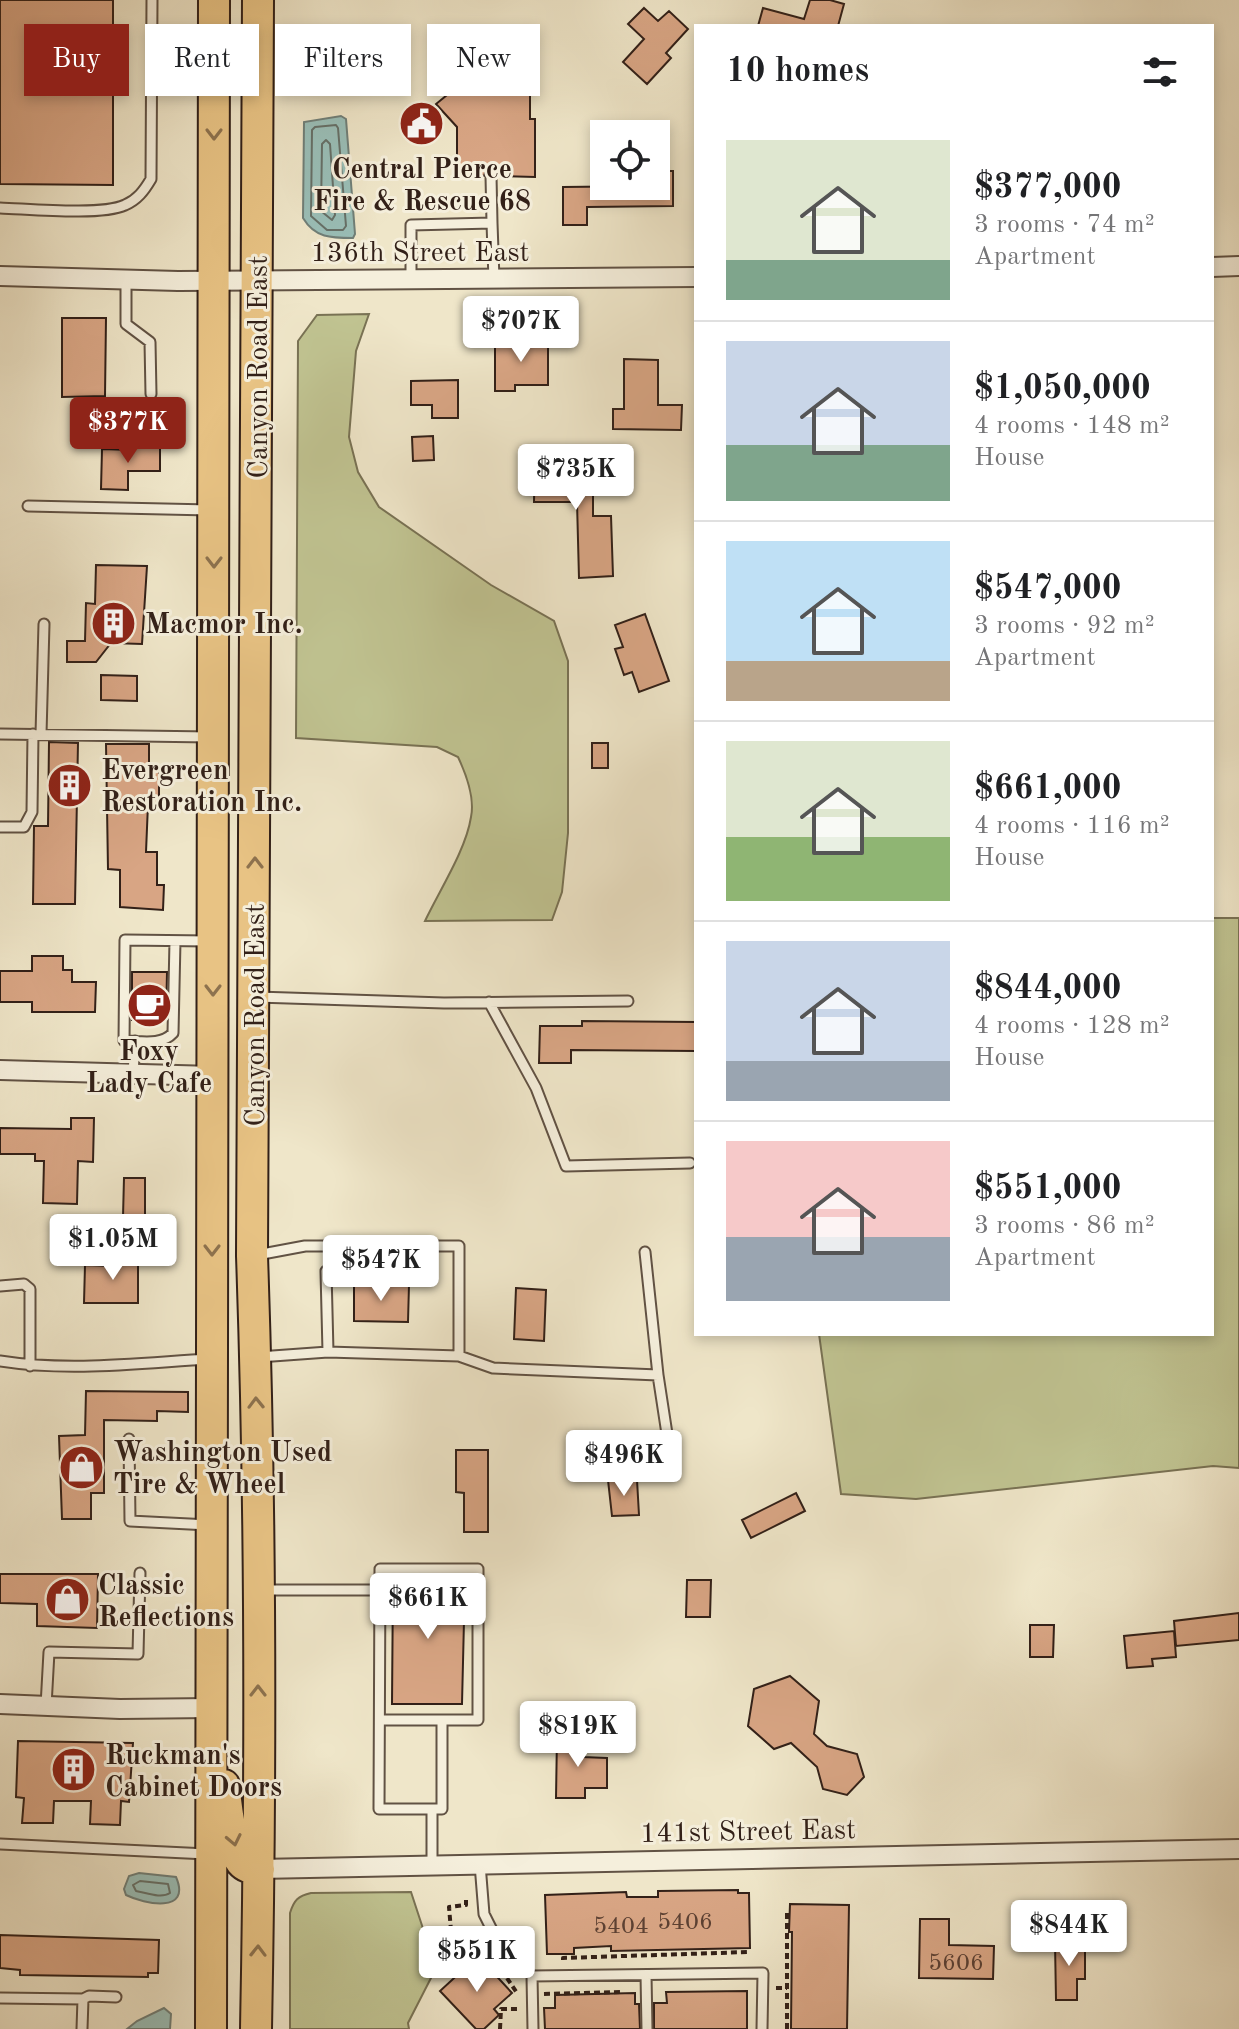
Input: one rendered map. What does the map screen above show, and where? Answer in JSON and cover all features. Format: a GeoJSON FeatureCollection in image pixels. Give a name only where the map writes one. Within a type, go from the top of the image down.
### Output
{"type":"FeatureCollection","features":[{"type":"Feature","properties":{"kind":"main road","name":"Canyon Road East"},"geometry":{"type":"LineString","coordinates":[[211,2029],[214,0]]}},
{"type":"Feature","properties":{"kind":"main road","name":"Canyon Road East"},"geometry":{"type":"LineString","coordinates":[[256,2029],[259,1869],[256,1358],[252,1256],[258,0]]}},
{"type":"Feature","properties":{"kind":"main road"},"geometry":{"type":"LineString","coordinates":[[213,1076],[226,1081],[234,1093],[252,1256]]}},
{"type":"Feature","properties":{"kind":"main road"},"geometry":{"type":"LineString","coordinates":[[211,1708],[235,1849],[240,1861],[248,1867],[259,1869]]}},
{"type":"Feature","properties":{"kind":"street"},"geometry":{"type":"LineString","coordinates":[[1214,267],[1239,266]]}},
{"type":"Feature","properties":{"kind":"street","name":"136th Street East"},"geometry":{"type":"LineString","coordinates":[[0,276],[214,281],[694,277]]}},
{"type":"Feature","properties":{"kind":"street"},"geometry":{"type":"LineString","coordinates":[[0,1070],[213,1076]]}},
{"type":"Feature","properties":{"kind":"street"},"geometry":{"type":"LineString","coordinates":[[0,1704],[120,1709],[211,1708]]}},
{"type":"Feature","properties":{"kind":"street","name":"141st Street East"},"geometry":{"type":"LineString","coordinates":[[259,1869],[1239,1849]]}},
{"type":"Feature","properties":{"kind":"lane"},"geometry":{"type":"LineString","coordinates":[[0,208],[117,209],[137,198],[145,189],[151,179],[152,0]]}},
{"type":"Feature","properties":{"kind":"lane"},"geometry":{"type":"LineString","coordinates":[[491,176],[494,279]]}},
{"type":"Feature","properties":{"kind":"lane"},"geometry":{"type":"LineString","coordinates":[[411,279],[411,225],[492,223]]}},
{"type":"Feature","properties":{"kind":"lane"},"geometry":{"type":"LineString","coordinates":[[126,279],[126,324],[150,342],[151,394]]}},
{"type":"Feature","properties":{"kind":"lane"},"geometry":{"type":"LineString","coordinates":[[28,506],[214,510]]}},
{"type":"Feature","properties":{"kind":"lane"},"geometry":{"type":"LineString","coordinates":[[0,827],[24,827],[32,812],[44,624]]}},
{"type":"Feature","properties":{"kind":"lane"},"geometry":{"type":"LineString","coordinates":[[0,734],[213,737]]}},
{"type":"Feature","properties":{"kind":"lane"},"geometry":{"type":"LineString","coordinates":[[175,941],[173,1033],[160,1042],[124,1041],[125,940],[213,941]]}},
{"type":"Feature","properties":{"kind":"lane"},"geometry":{"type":"LineString","coordinates":[[254,997],[489,1002],[628,1001]]}},
{"type":"Feature","properties":{"kind":"lane"},"geometry":{"type":"LineString","coordinates":[[489,1002],[536,1088],[566,1166],[690,1163]]}},
{"type":"Feature","properties":{"kind":"lane"},"geometry":{"type":"LineString","coordinates":[[133,1074],[135,1041]]}},
{"type":"Feature","properties":{"kind":"lane"},"geometry":{"type":"LineString","coordinates":[[252,1256],[305,1246],[459,1246],[459,1356]]}},
{"type":"Feature","properties":{"kind":"lane"},"geometry":{"type":"LineString","coordinates":[[645,1252],[669,1447]]}},
{"type":"Feature","properties":{"kind":"lane"},"geometry":{"type":"LineString","coordinates":[[326,1271],[328,1352]]}},
{"type":"Feature","properties":{"kind":"lane"},"geometry":{"type":"LineString","coordinates":[[0,1286],[24,1284],[30,1289],[30,1366]]}},
{"type":"Feature","properties":{"kind":"lane"},"geometry":{"type":"LineString","coordinates":[[256,1358],[328,1352],[459,1356],[493,1368],[658,1375]]}},
{"type":"Feature","properties":{"kind":"lane"},"geometry":{"type":"LineString","coordinates":[[0,1361],[30,1366],[89,1366],[212,1359]]}},
{"type":"Feature","properties":{"kind":"lane"},"geometry":{"type":"LineString","coordinates":[[129,1439],[130,1521],[212,1526]]}},
{"type":"Feature","properties":{"kind":"lane"},"geometry":{"type":"LineString","coordinates":[[380,1720],[442,1720],[478,1720],[478,1569],[380,1569],[379,1809],[442,1809],[442,1720]]}},
{"type":"Feature","properties":{"kind":"lane"},"geometry":{"type":"LineString","coordinates":[[46,1706],[49,1652],[138,1654],[140,1573]]}},
{"type":"Feature","properties":{"kind":"lane"},"geometry":{"type":"LineString","coordinates":[[257,1589],[380,1590]]}},
{"type":"Feature","properties":{"kind":"lane"},"geometry":{"type":"LineString","coordinates":[[432,1809],[432,1865]]}},
{"type":"Feature","properties":{"kind":"lane"},"geometry":{"type":"LineString","coordinates":[[0,1844],[210,1854]]}},
{"type":"Feature","properties":{"kind":"lane"},"geometry":{"type":"LineString","coordinates":[[480,1864],[484,1914],[492,1930],[532,1976],[533,2029]]}},
{"type":"Feature","properties":{"kind":"lane"},"geometry":{"type":"LineString","coordinates":[[532,1976],[763,1973],[762,2029]]}},
{"type":"Feature","properties":{"kind":"lane"},"geometry":{"type":"LineString","coordinates":[[646,1975],[647,2029]]}},
{"type":"Feature","properties":{"kind":"lane"},"geometry":{"type":"LineString","coordinates":[[0,1998],[116,1997]]}},
{"type":"Feature","properties":{"kind":"lane"},"geometry":{"type":"LineString","coordinates":[[82,2029],[83,1999]]}},
{"type":"Feature","properties":{"kind":"path"},"geometry":{"type":"LineString","coordinates":[[465,1890],[466,1905],[449,1907],[452,1942],[466,1942],[473,1956],[497,1963],[518,1995]]}},
{"type":"Feature","properties":{"kind":"path"},"geometry":{"type":"LineString","coordinates":[[787,1909],[787,2029]]}},
{"type":"Feature","properties":{"kind":"path"},"geometry":{"type":"LineString","coordinates":[[500,2029],[501,2009],[519,2009]]}},
{"type":"Feature","properties":{"kind":"green space"},"geometry":{"type":"Polygon","coordinates":[[[369,314],[356,351],[349,437],[358,472],[379,507],[491,585],[554,621],[568,661],[568,833],[562,892],[552,920],[425,921],[458,856],[471,817],[471,794],[458,757],[437,747],[296,738],[298,341],[317,315],[369,314]]]}},
{"type":"Feature","properties":{"kind":"green space"},"geometry":{"type":"Polygon","coordinates":[[[1214,918],[1239,918],[1239,1468],[1213,1466],[916,1499],[841,1494],[819,1336],[1214,1336],[1214,918]]]}},
{"type":"Feature","properties":{"kind":"green space"},"geometry":{"type":"Polygon","coordinates":[[[411,1892],[431,1953],[433,1974],[408,2023],[409,2029],[290,2029],[290,1913],[297,1899],[311,1893],[411,1892]]]}},
{"type":"Feature","properties":{"kind":"water"},"geometry":{"type":"Polygon","coordinates":[[[341,116],[346,119],[353,238],[318,233],[303,218],[304,122],[341,116]]]}},
{"type":"Feature","properties":{"kind":"water"},"geometry":{"type":"Polygon","coordinates":[[[139,1873],[176,1877],[177,1897],[172,1901],[154,1903],[126,1895],[124,1889],[129,1876],[139,1873]]]}},
{"type":"Feature","properties":{"kind":"water"},"geometry":{"type":"Polygon","coordinates":[[[164,2008],[171,2014],[170,2029],[127,2029],[137,2021],[164,2008]]]}},
{"type":"Feature","properties":{"kind":"building"},"geometry":{"type":"Polygon","coordinates":[[[0,0],[113,0],[113,24],[24,24],[24,96],[113,96],[113,185],[0,184],[0,0]]]}},
{"type":"Feature","properties":{"kind":"building"},"geometry":{"type":"Polygon","coordinates":[[[810,0],[844,4],[839,24],[759,24],[763,8],[804,19],[810,0]]]}},
{"type":"Feature","properties":{"kind":"building"},"geometry":{"type":"Polygon","coordinates":[[[644,8],[658,21],[669,11],[688,29],[666,53],[671,58],[647,84],[623,62],[644,39],[628,24],[644,8]]]}},
{"type":"Feature","properties":{"kind":"building"},"geometry":{"type":"Polygon","coordinates":[[[446,96],[530,96],[530,119],[535,119],[535,177],[498,176],[492,169],[486,170],[484,176],[457,176],[457,127],[436,104],[446,96]]]}},
{"type":"Feature","properties":{"kind":"building"},"geometry":{"type":"Polygon","coordinates":[[[670,171],[673,171],[673,206],[587,207],[587,225],[563,225],[563,187],[590,187],[590,200],[670,200],[670,171]]]}},
{"type":"Feature","properties":{"kind":"building"},"geometry":{"type":"Polygon","coordinates":[[[62,318],[106,318],[105,396],[62,397],[62,318]]]}},
{"type":"Feature","properties":{"kind":"building"},"geometry":{"type":"Polygon","coordinates":[[[495,341],[548,341],[548,385],[515,385],[515,391],[495,391],[495,341]]]}},
{"type":"Feature","properties":{"kind":"building"},"geometry":{"type":"Polygon","coordinates":[[[624,359],[658,360],[658,405],[682,405],[681,430],[613,429],[613,409],[624,409],[624,359]]]}},
{"type":"Feature","properties":{"kind":"building"},"geometry":{"type":"Polygon","coordinates":[[[458,380],[458,418],[432,418],[432,405],[411,405],[411,381],[458,380]]]}},
{"type":"Feature","properties":{"kind":"building"},"geometry":{"type":"Polygon","coordinates":[[[433,436],[434,460],[413,461],[412,437],[433,436]]]}},
{"type":"Feature","properties":{"kind":"building"},"geometry":{"type":"Polygon","coordinates":[[[130,445],[160,445],[160,471],[128,471],[128,490],[101,489],[102,449],[130,450],[130,445]]]}},
{"type":"Feature","properties":{"kind":"building"},"geometry":{"type":"Polygon","coordinates":[[[535,447],[563,448],[563,480],[593,480],[593,516],[611,516],[613,576],[579,578],[577,502],[534,502],[535,447]]]}},
{"type":"Feature","properties":{"kind":"building"},"geometry":{"type":"Polygon","coordinates":[[[96,565],[147,566],[142,644],[111,643],[96,662],[67,662],[67,641],[85,641],[86,603],[95,604],[96,565]]]}},
{"type":"Feature","properties":{"kind":"building"},"geometry":{"type":"Polygon","coordinates":[[[645,614],[669,681],[639,692],[632,672],[624,675],[615,649],[623,647],[615,625],[645,614]]]}},
{"type":"Feature","properties":{"kind":"building"},"geometry":{"type":"Polygon","coordinates":[[[101,675],[137,676],[137,701],[101,700],[101,675]]]}},
{"type":"Feature","properties":{"kind":"building","name":"Evergreen Restoration Inc."},"geometry":{"type":"Polygon","coordinates":[[[49,742],[78,743],[75,904],[33,904],[34,826],[48,826],[49,742]]]}},
{"type":"Feature","properties":{"kind":"building"},"geometry":{"type":"Polygon","coordinates":[[[592,743],[608,743],[608,768],[592,768],[592,743]]]}},
{"type":"Feature","properties":{"kind":"building"},"geometry":{"type":"Polygon","coordinates":[[[106,744],[149,744],[149,771],[159,771],[159,804],[148,804],[146,852],[157,852],[157,885],[164,885],[163,910],[120,907],[120,870],[108,869],[106,744]]]}},
{"type":"Feature","properties":{"kind":"building"},"geometry":{"type":"Polygon","coordinates":[[[32,956],[63,956],[63,970],[72,970],[72,982],[96,982],[95,1012],[32,1012],[32,1002],[0,1002],[0,971],[32,971],[32,956]]]}},
{"type":"Feature","properties":{"kind":"building","name":"Foxy Lady Cafe"},"geometry":{"type":"Polygon","coordinates":[[[132,972],[167,972],[166,1020],[132,1020],[132,972]]]}},
{"type":"Feature","properties":{"kind":"building"},"geometry":{"type":"Polygon","coordinates":[[[582,1021],[694,1022],[694,1051],[571,1050],[571,1063],[539,1063],[540,1026],[582,1026],[582,1021]]]}},
{"type":"Feature","properties":{"kind":"building"},"geometry":{"type":"Polygon","coordinates":[[[71,1118],[94,1118],[93,1162],[78,1161],[77,1204],[43,1203],[44,1161],[35,1161],[35,1154],[0,1154],[0,1128],[71,1129],[71,1118]]]}},
{"type":"Feature","properties":{"kind":"building"},"geometry":{"type":"Polygon","coordinates":[[[124,1178],[145,1178],[145,1217],[123,1217],[124,1178]]]}},
{"type":"Feature","properties":{"kind":"building"},"geometry":{"type":"Polygon","coordinates":[[[114,1255],[138,1255],[138,1303],[84,1303],[85,1265],[113,1266],[114,1255]]]}},
{"type":"Feature","properties":{"kind":"building"},"geometry":{"type":"Polygon","coordinates":[[[354,1284],[409,1285],[408,1322],[354,1321],[354,1284]]]}},
{"type":"Feature","properties":{"kind":"building"},"geometry":{"type":"Polygon","coordinates":[[[516,1288],[546,1290],[544,1341],[514,1339],[516,1288]]]}},
{"type":"Feature","properties":{"kind":"building"},"geometry":{"type":"Polygon","coordinates":[[[86,1391],[188,1392],[188,1412],[157,1411],[157,1421],[104,1420],[104,1493],[91,1493],[91,1519],[62,1519],[59,1436],[85,1435],[86,1391]]]}},
{"type":"Feature","properties":{"kind":"building"},"geometry":{"type":"Polygon","coordinates":[[[456,1450],[488,1450],[488,1532],[464,1532],[464,1493],[456,1492],[456,1450]]]}},
{"type":"Feature","properties":{"kind":"building"},"geometry":{"type":"Polygon","coordinates":[[[608,1480],[637,1480],[639,1515],[612,1516],[608,1480]]]}},
{"type":"Feature","properties":{"kind":"building"},"geometry":{"type":"Polygon","coordinates":[[[796,1493],[805,1511],[751,1538],[742,1520],[796,1493]]]}},
{"type":"Feature","properties":{"kind":"building","name":"Classic Reflections"},"geometry":{"type":"Polygon","coordinates":[[[0,1574],[98,1574],[97,1628],[37,1626],[37,1604],[0,1603],[0,1574]]]}},
{"type":"Feature","properties":{"kind":"building"},"geometry":{"type":"Polygon","coordinates":[[[393,1579],[465,1579],[462,1704],[392,1704],[393,1579]]]}},
{"type":"Feature","properties":{"kind":"building"},"geometry":{"type":"Polygon","coordinates":[[[687,1580],[711,1580],[710,1617],[686,1617],[687,1580]]]}},
{"type":"Feature","properties":{"kind":"building"},"geometry":{"type":"Polygon","coordinates":[[[1239,1613],[1239,1640],[1176,1646],[1174,1621],[1239,1613]]]}},
{"type":"Feature","properties":{"kind":"building"},"geometry":{"type":"Polygon","coordinates":[[[1030,1625],[1054,1625],[1053,1657],[1030,1657],[1030,1625]]]}},
{"type":"Feature","properties":{"kind":"building"},"geometry":{"type":"Polygon","coordinates":[[[1174,1631],[1176,1657],[1152,1659],[1153,1666],[1127,1668],[1124,1636],[1174,1631]]]}},
{"type":"Feature","properties":{"kind":"building"},"geometry":{"type":"Polygon","coordinates":[[[790,1676],[819,1701],[814,1734],[827,1746],[857,1754],[864,1777],[847,1795],[823,1789],[817,1767],[791,1743],[774,1749],[748,1726],[754,1689],[790,1676]]]}},
{"type":"Feature","properties":{"kind":"building"},"geometry":{"type":"Polygon","coordinates":[[[557,1736],[583,1736],[583,1757],[607,1758],[607,1788],[585,1788],[585,1798],[556,1798],[557,1736]]]}},
{"type":"Feature","properties":{"kind":"building","name":"Ruckman's Cabinet Doors"},"geometry":{"type":"Polygon","coordinates":[[[18,1741],[133,1743],[129,1802],[121,1801],[120,1825],[90,1824],[91,1801],[54,1801],[53,1823],[22,1823],[24,1798],[16,1797],[18,1741]]]}},
{"type":"Feature","properties":{"kind":"building"},"geometry":{"type":"Polygon","coordinates":[[[738,1890],[738,1893],[749,1893],[750,1948],[611,1951],[611,1946],[574,1948],[574,1954],[547,1954],[545,1895],[626,1892],[627,1897],[658,1897],[658,1891],[738,1890]]]}},
{"type":"Feature","properties":{"kind":"building"},"geometry":{"type":"Polygon","coordinates":[[[790,1904],[849,1905],[847,2029],[791,2029],[790,1904]]]}},
{"type":"Feature","properties":{"kind":"building"},"geometry":{"type":"Polygon","coordinates":[[[920,1919],[949,1919],[949,1945],[994,1946],[993,1979],[919,1978],[920,1919]]]}},
{"type":"Feature","properties":{"kind":"building"},"geometry":{"type":"Polygon","coordinates":[[[0,1935],[159,1940],[158,1973],[148,1973],[148,1977],[20,1975],[20,1970],[0,1968],[0,1935]]]}},
{"type":"Feature","properties":{"kind":"building"},"geometry":{"type":"Polygon","coordinates":[[[1085,1941],[1085,1979],[1077,1979],[1077,2000],[1056,2000],[1055,1942],[1085,1941]]]}},
{"type":"Feature","properties":{"kind":"building"},"geometry":{"type":"Polygon","coordinates":[[[478,1956],[512,1993],[494,2009],[499,2015],[484,2029],[476,2029],[440,1991],[478,1956]]]}},
{"type":"Feature","properties":{"kind":"building"},"geometry":{"type":"Polygon","coordinates":[[[747,1991],[747,2029],[654,2029],[654,2003],[667,2003],[666,1992],[747,1991]]]}},
{"type":"Feature","properties":{"kind":"building"},"geometry":{"type":"Polygon","coordinates":[[[635,1993],[635,2004],[639,2004],[640,2029],[545,2029],[544,2008],[555,2008],[555,1995],[635,1993]]]}},
{"type":"Feature","properties":{"kind":"place","name":"Central Pierce Fire & Rescue 68"},"geometry":{"type":"Point","coordinates":[422,123]}},
{"type":"Feature","properties":{"kind":"place","name":"Macmor Inc."},"geometry":{"type":"Point","coordinates":[114,623]}},
{"type":"Feature","properties":{"kind":"place","name":"Evergreen Restoration Inc."},"geometry":{"type":"Point","coordinates":[70,785]}},
{"type":"Feature","properties":{"kind":"place","name":"Foxy Lady Cafe"},"geometry":{"type":"Point","coordinates":[149,1005]}},
{"type":"Feature","properties":{"kind":"place","name":"Washington Used Tire & Wheel"},"geometry":{"type":"Point","coordinates":[82,1467]}},
{"type":"Feature","properties":{"kind":"place","name":"Classic Reflections"},"geometry":{"type":"Point","coordinates":[67,1600]}},
{"type":"Feature","properties":{"kind":"place","name":"Ruckman's Cabinet Doors"},"geometry":{"type":"Point","coordinates":[74,1770]}}]}
